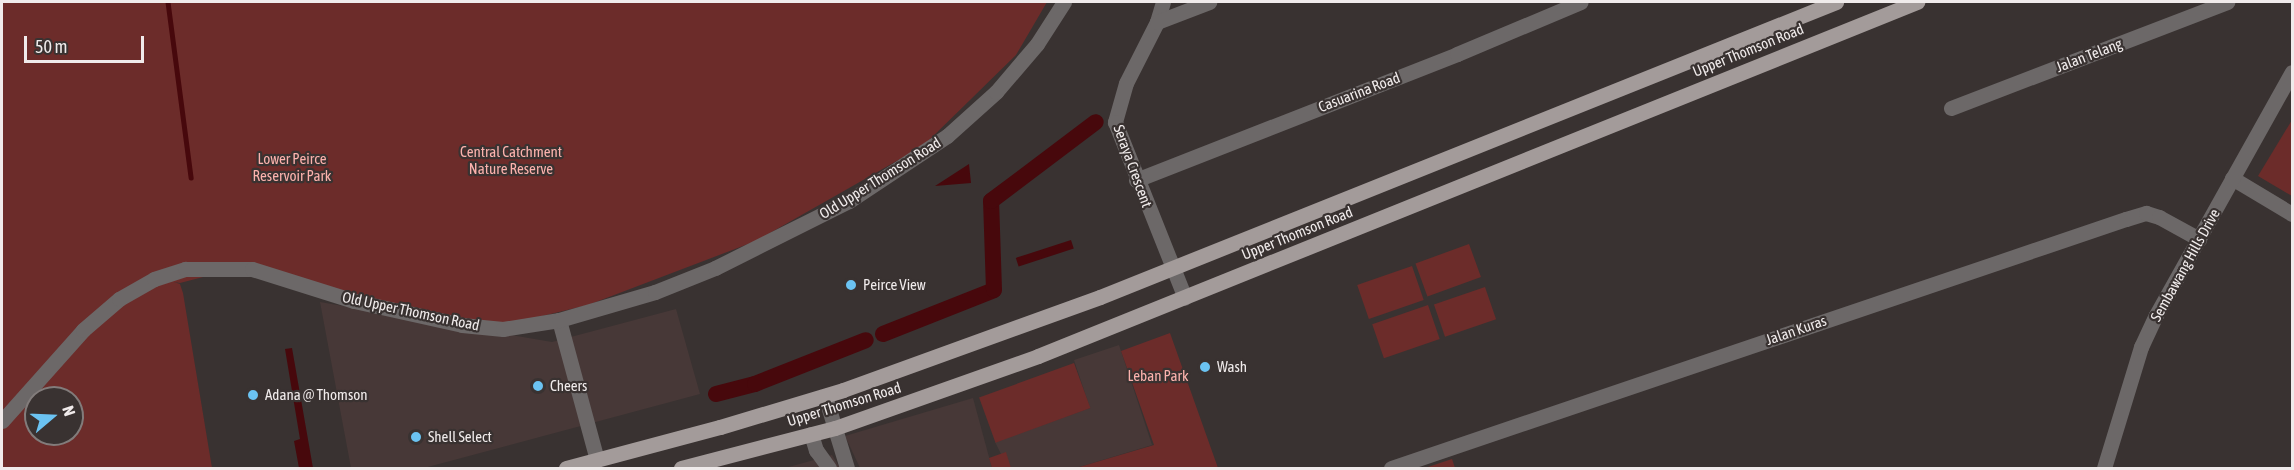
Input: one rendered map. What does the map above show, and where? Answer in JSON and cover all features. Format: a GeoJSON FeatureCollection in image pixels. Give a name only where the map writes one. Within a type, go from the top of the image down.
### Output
{"type":"FeatureCollection","features":[{"type":"Feature","properties":{"kind":"main road","name":"Upper Thomson Road"},"geometry":{"type":"LineString","coordinates":[[566,468],[825,396],[955,350],[1172,268],[1836,2]]}},
{"type":"Feature","properties":{"kind":"main road"},"geometry":{"type":"LineString","coordinates":[[1898,2],[1916,2]]}},
{"type":"Feature","properties":{"kind":"main road","name":"Upper Thomson Road"},"geometry":{"type":"LineString","coordinates":[[681,468],[835,428],[1038,356],[1916,2]]}},
{"type":"Feature","properties":{"kind":"street","name":"Old Upper Thomson Road"},"geometry":{"type":"LineString","coordinates":[[2,421],[83,330],[119,299],[154,279],[185,269],[252,269],[354,301],[462,325],[503,328],[559,320],[655,292],[715,268],[849,201],[947,136],[996,92],[1037,44],[1064,2]]}},
{"type":"Feature","properties":{"kind":"street","name":"Seraya Crescent"},"geometry":{"type":"LineString","coordinates":[[1163,2],[1157,22],[1126,83],[1115,122],[1136,180],[1185,298]]}},
{"type":"Feature","properties":{"kind":"street"},"geometry":{"type":"LineString","coordinates":[[1157,22],[1209,2]]}},
{"type":"Feature","properties":{"kind":"street","name":"Casuarina Road"},"geometry":{"type":"LineString","coordinates":[[1136,180],[1457,54],[1581,2]]}},
{"type":"Feature","properties":{"kind":"street","name":"Jalan Telang"},"geometry":{"type":"LineString","coordinates":[[1951,108],[2227,2]]}},
{"type":"Feature","properties":{"kind":"street","name":"Sembawang Hills Drive"},"geometry":{"type":"LineString","coordinates":[[2104,468],[2141,347],[2292,72]]}},
{"type":"Feature","properties":{"kind":"street"},"geometry":{"type":"LineString","coordinates":[[2232,178],[2292,214]]}},
{"type":"Feature","properties":{"kind":"street","name":"Jalan Kuras"},"geometry":{"type":"LineString","coordinates":[[1392,468],[2146,213],[2199,239]]}},
{"type":"Feature","properties":{"kind":"street"},"geometry":{"type":"LineString","coordinates":[[559,320],[597,460]]}},
{"type":"Feature","properties":{"kind":"street"},"geometry":{"type":"LineString","coordinates":[[811,434],[816,450],[828,468],[846,467],[825,396]]}},
{"type":"Feature","properties":{"kind":"shaded area"},"geometry":{"type":"Polygon","coordinates":[[[969,164],[971,183],[935,186],[969,164]]]}},
{"type":"Feature","properties":{"kind":"shaded area"},"geometry":{"type":"Polygon","coordinates":[[[1071,240],[1074,249],[1019,266],[1016,258],[1071,240]]]}},
{"type":"Feature","properties":{"kind":"shaded area"},"geometry":{"type":"Polygon","coordinates":[[[320,302],[552,342],[676,309],[700,394],[424,468],[351,468],[320,302]]]}},
{"type":"Feature","properties":{"kind":"shaded area"},"geometry":{"type":"Polygon","coordinates":[[[1119,345],[1152,445],[1076,468],[1008,468],[995,442],[1090,408],[1074,360],[1119,345]]]}},
{"type":"Feature","properties":{"kind":"shaded area"},"geometry":{"type":"Polygon","coordinates":[[[292,348],[313,468],[299,468],[294,441],[300,439],[285,349],[292,348]]]}},
{"type":"Feature","properties":{"kind":"shaded area"},"geometry":{"type":"Polygon","coordinates":[[[973,398],[992,468],[860,468],[845,436],[973,398]]]}},
{"type":"Feature","properties":{"kind":"shaded area"},"geometry":{"type":"Polygon","coordinates":[[[832,455],[840,468],[785,468],[832,455]]]}},
{"type":"Feature","properties":{"kind":"green space","name":"Central Catchment Nature Reserve"},"geometry":{"type":"Polygon","coordinates":[[[2,2],[1047,2],[1016,55],[923,146],[756,241],[588,305],[509,324],[462,325],[246,274],[207,276],[180,283],[174,282],[180,284],[183,293],[212,468],[2,468],[2,2]]]}},
{"type":"Feature","properties":{"kind":"green space"},"geometry":{"type":"Polygon","coordinates":[[[2292,120],[2292,196],[2258,176],[2292,120]]]}},
{"type":"Feature","properties":{"kind":"green space"},"geometry":{"type":"Polygon","coordinates":[[[1469,244],[1481,277],[1427,296],[1415,263],[1469,244]]]}},
{"type":"Feature","properties":{"kind":"green space"},"geometry":{"type":"Polygon","coordinates":[[[1412,266],[1424,300],[1369,319],[1357,285],[1412,266]]]}},
{"type":"Feature","properties":{"kind":"green space"},"geometry":{"type":"Polygon","coordinates":[[[1485,287],[1496,319],[1445,337],[1434,305],[1485,287]]]}},
{"type":"Feature","properties":{"kind":"green space"},"geometry":{"type":"Polygon","coordinates":[[[1428,305],[1440,339],[1384,358],[1372,324],[1428,305]]]}},
{"type":"Feature","properties":{"kind":"green space","name":"Leban Park"},"geometry":{"type":"Polygon","coordinates":[[[1170,333],[1218,468],[1076,468],[1154,445],[1121,351],[1170,333]]]}},
{"type":"Feature","properties":{"kind":"green space"},"geometry":{"type":"Polygon","coordinates":[[[1074,363],[1090,408],[996,443],[979,398],[1074,363]]]}},
{"type":"Feature","properties":{"kind":"green space"},"geometry":{"type":"Polygon","coordinates":[[[1006,452],[1011,468],[992,468],[989,458],[1006,452]]]}},
{"type":"Feature","properties":{"kind":"green space"},"geometry":{"type":"Polygon","coordinates":[[[1452,459],[1455,468],[1425,468],[1452,459]]]}},
{"type":"Feature","properties":{"kind":"waterway"},"geometry":{"type":"LineString","coordinates":[[168,2],[191,177]]}},
{"type":"Feature","properties":{"kind":"waterway"},"geometry":{"type":"LineString","coordinates":[[883,334],[994,290],[991,201],[1096,122]]}},
{"type":"Feature","properties":{"kind":"waterway"},"geometry":{"type":"LineString","coordinates":[[716,394],[755,384],[866,340]]}},
{"type":"Feature","properties":{"kind":"place","name":"Peirce View"},"geometry":{"type":"Point","coordinates":[851,285]}},
{"type":"Feature","properties":{"kind":"place","name":"Wash"},"geometry":{"type":"Point","coordinates":[1205,367]}},
{"type":"Feature","properties":{"kind":"place","name":"Cheers"},"geometry":{"type":"Point","coordinates":[538,386]}},
{"type":"Feature","properties":{"kind":"place","name":"Adana @ Thomson"},"geometry":{"type":"Point","coordinates":[253,395]}},
{"type":"Feature","properties":{"kind":"place","name":"Shell Select"},"geometry":{"type":"Point","coordinates":[416,437]}},
{"type":"Feature","properties":{"kind":"park label","name":"Lower Peirce Reservoir Park"},"geometry":{"type":"Point","coordinates":[292,166]}}]}
